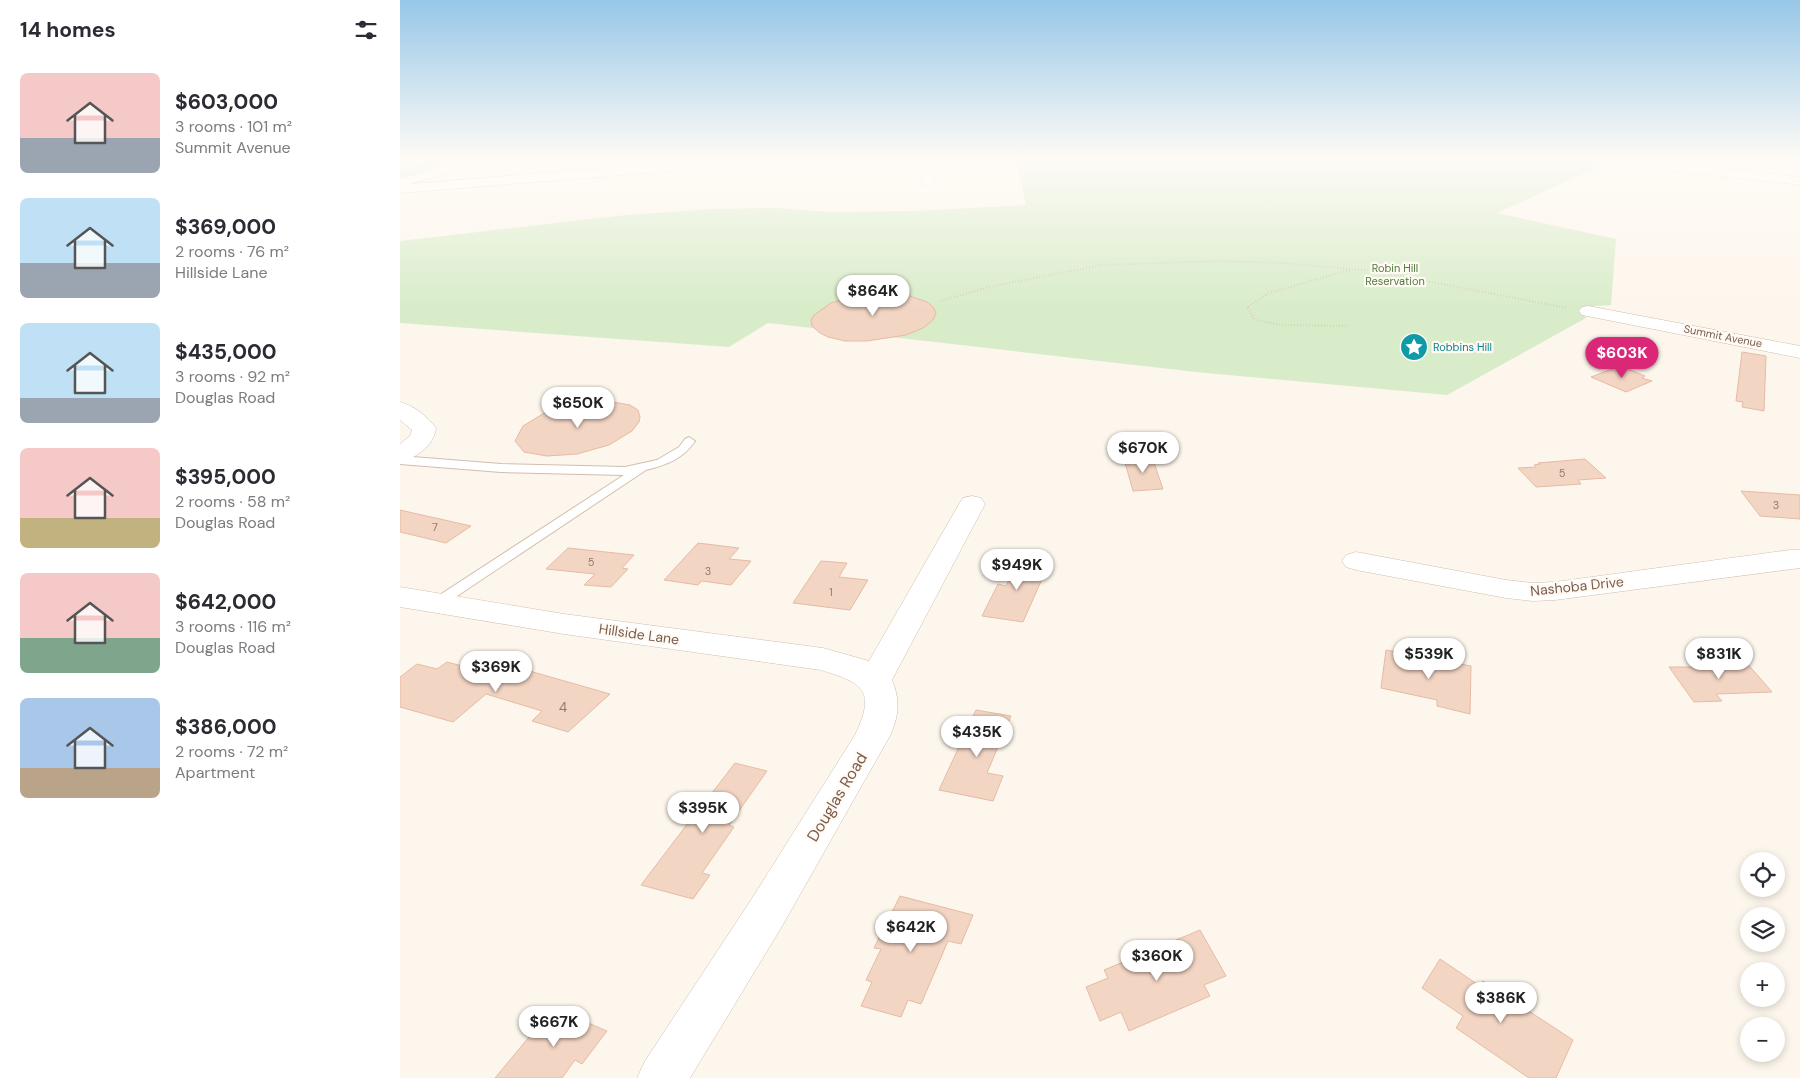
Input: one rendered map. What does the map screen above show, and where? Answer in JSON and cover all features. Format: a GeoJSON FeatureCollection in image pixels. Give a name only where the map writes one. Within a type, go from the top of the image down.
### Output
{"type":"FeatureCollection","features":[{"type":"Feature","properties":{"kind":"street","name":"Summit Avenue"},"geometry":{"type":"LineString","coordinates":[[1588,312],[1800,352]]}},
{"type":"Feature","properties":{"kind":"street"},"geometry":{"type":"LineString","coordinates":[[400,409],[424,428],[424,435],[419,442],[400,455]]}},
{"type":"Feature","properties":{"kind":"street"},"geometry":{"type":"LineString","coordinates":[[875,680],[972,504]]}},
{"type":"Feature","properties":{"kind":"street","name":"Nashoba Drive"},"geometry":{"type":"LineString","coordinates":[[1356,561],[1506,589],[1533,592],[1555,591],[1800,559]]}},
{"type":"Feature","properties":{"kind":"street","name":"Hillside Lane"},"geometry":{"type":"LineString","coordinates":[[400,597],[564,624],[823,659],[862,671],[875,680]]}},
{"type":"Feature","properties":{"kind":"street","name":"Douglas Road"},"geometry":{"type":"LineString","coordinates":[[662,1078],[766,914],[869,742],[878,724],[883,707],[875,680]]}},
{"type":"Feature","properties":{"kind":"lane"},"geometry":{"type":"LineString","coordinates":[[400,460],[501,468],[625,471],[661,463],[683,450],[689,441]]}},
{"type":"Feature","properties":{"kind":"lane"},"geometry":{"type":"LineString","coordinates":[[438,603],[643,468]]}},
{"type":"Feature","properties":{"kind":"path"},"geometry":{"type":"LineString","coordinates":[[940,301],[994,286],[1124,263],[1225,261],[1353,269],[1394,274],[1588,312]]}},
{"type":"Feature","properties":{"kind":"path"},"geometry":{"type":"LineString","coordinates":[[1346,326],[1282,325],[1254,320],[1247,307],[1268,294],[1353,269]]}},
{"type":"Feature","properties":{"kind":"green space","name":"Robin Hill Reservation"},"geometry":{"type":"Polygon","coordinates":[[[779,208],[830,212],[965,208],[1507,208],[1497,213],[1616,239],[1611,305],[1594,306],[1584,312],[1586,318],[1447,395],[1196,372],[768,323],[729,347],[400,323],[400,241],[626,215],[712,209],[779,208]]]}},
{"type":"Feature","properties":{"kind":"building"},"geometry":{"type":"Polygon","coordinates":[[[889,293],[907,295],[927,302],[936,313],[933,320],[923,328],[906,335],[867,341],[845,341],[828,337],[812,326],[811,320],[814,315],[831,303],[861,295],[889,293]]]}},
{"type":"Feature","properties":{"kind":"building"},"geometry":{"type":"Polygon","coordinates":[[[1742,352],[1766,356],[1764,411],[1742,407],[1743,402],[1736,401],[1742,352]]]}},
{"type":"Feature","properties":{"kind":"building"},"geometry":{"type":"Polygon","coordinates":[[[1620,366],[1645,376],[1642,378],[1652,381],[1626,392],[1591,377],[1620,366]]]}},
{"type":"Feature","properties":{"kind":"building"},"geometry":{"type":"Polygon","coordinates":[[[607,401],[630,405],[638,410],[640,417],[639,422],[632,431],[609,445],[577,454],[547,456],[524,452],[515,441],[523,426],[546,412],[575,404],[607,401]]]}},
{"type":"Feature","properties":{"kind":"building"},"geometry":{"type":"Polygon","coordinates":[[[1152,457],[1163,489],[1133,491],[1124,459],[1152,457]]]}},
{"type":"Feature","properties":{"kind":"building"},"geometry":{"type":"Polygon","coordinates":[[[1585,459],[1606,478],[1578,480],[1581,484],[1536,487],[1518,468],[1536,467],[1534,465],[1540,464],[1538,463],[1585,459]]]}},
{"type":"Feature","properties":{"kind":"building"},"geometry":{"type":"Polygon","coordinates":[[[1741,491],[1800,495],[1800,519],[1760,516],[1741,491]]]}},
{"type":"Feature","properties":{"kind":"building"},"geometry":{"type":"Polygon","coordinates":[[[400,510],[471,526],[446,543],[400,532],[400,510]]]}},
{"type":"Feature","properties":{"kind":"building"},"geometry":{"type":"Polygon","coordinates":[[[698,543],[739,548],[729,559],[751,561],[731,585],[702,581],[698,585],[664,580],[698,543]]]}},
{"type":"Feature","properties":{"kind":"building"},"geometry":{"type":"Polygon","coordinates":[[[568,548],[634,555],[622,568],[628,569],[611,587],[584,585],[595,574],[546,569],[568,548]]]}},
{"type":"Feature","properties":{"kind":"building"},"geometry":{"type":"Polygon","coordinates":[[[1020,557],[1050,561],[1023,622],[982,616],[998,584],[1006,586],[1020,557]]]}},
{"type":"Feature","properties":{"kind":"building"},"geometry":{"type":"Polygon","coordinates":[[[821,561],[847,563],[839,577],[868,580],[850,610],[793,603],[821,561]]]}},
{"type":"Feature","properties":{"kind":"building"},"geometry":{"type":"Polygon","coordinates":[[[1386,650],[1471,666],[1470,714],[1437,706],[1437,700],[1381,688],[1386,650]]]}},
{"type":"Feature","properties":{"kind":"building"},"geometry":{"type":"Polygon","coordinates":[[[1745,661],[1772,692],[1716,694],[1722,701],[1694,702],[1669,667],[1692,667],[1689,663],[1745,661]]]}},
{"type":"Feature","properties":{"kind":"building"},"geometry":{"type":"Polygon","coordinates":[[[447,662],[485,672],[498,662],[610,694],[568,732],[532,721],[542,711],[486,694],[453,722],[400,707],[400,677],[417,664],[437,669],[447,662]]]}},
{"type":"Feature","properties":{"kind":"building"},"geometry":{"type":"Polygon","coordinates":[[[976,710],[1011,716],[987,773],[1003,776],[993,801],[939,790],[976,710]]]}},
{"type":"Feature","properties":{"kind":"building"},"geometry":{"type":"Polygon","coordinates":[[[735,763],[767,771],[729,825],[734,827],[702,873],[710,875],[693,899],[641,885],[688,823],[674,819],[690,798],[705,802],[735,763]]]}},
{"type":"Feature","properties":{"kind":"building"},"geometry":{"type":"Polygon","coordinates":[[[900,896],[973,915],[961,944],[948,941],[921,1004],[908,1000],[901,1017],[861,1006],[872,982],[866,980],[881,949],[874,948],[900,896]]]}},
{"type":"Feature","properties":{"kind":"building"},"geometry":{"type":"Polygon","coordinates":[[[1200,930],[1226,976],[1204,985],[1210,996],[1129,1031],[1121,1012],[1100,1021],[1086,987],[1108,978],[1104,970],[1200,930]]]}},
{"type":"Feature","properties":{"kind":"building"},"geometry":{"type":"Polygon","coordinates":[[[1440,959],[1480,986],[1483,981],[1573,1040],[1556,1078],[1529,1078],[1456,1028],[1463,1016],[1422,988],[1440,959]]]}},
{"type":"Feature","properties":{"kind":"building"},"geometry":{"type":"Polygon","coordinates":[[[553,1008],[607,1031],[582,1064],[575,1060],[562,1078],[495,1078],[553,1008]]]}},
{"type":"Feature","properties":{"kind":"place","name":"Robbins Hill"},"geometry":{"type":"Point","coordinates":[1414,347]}}]}
